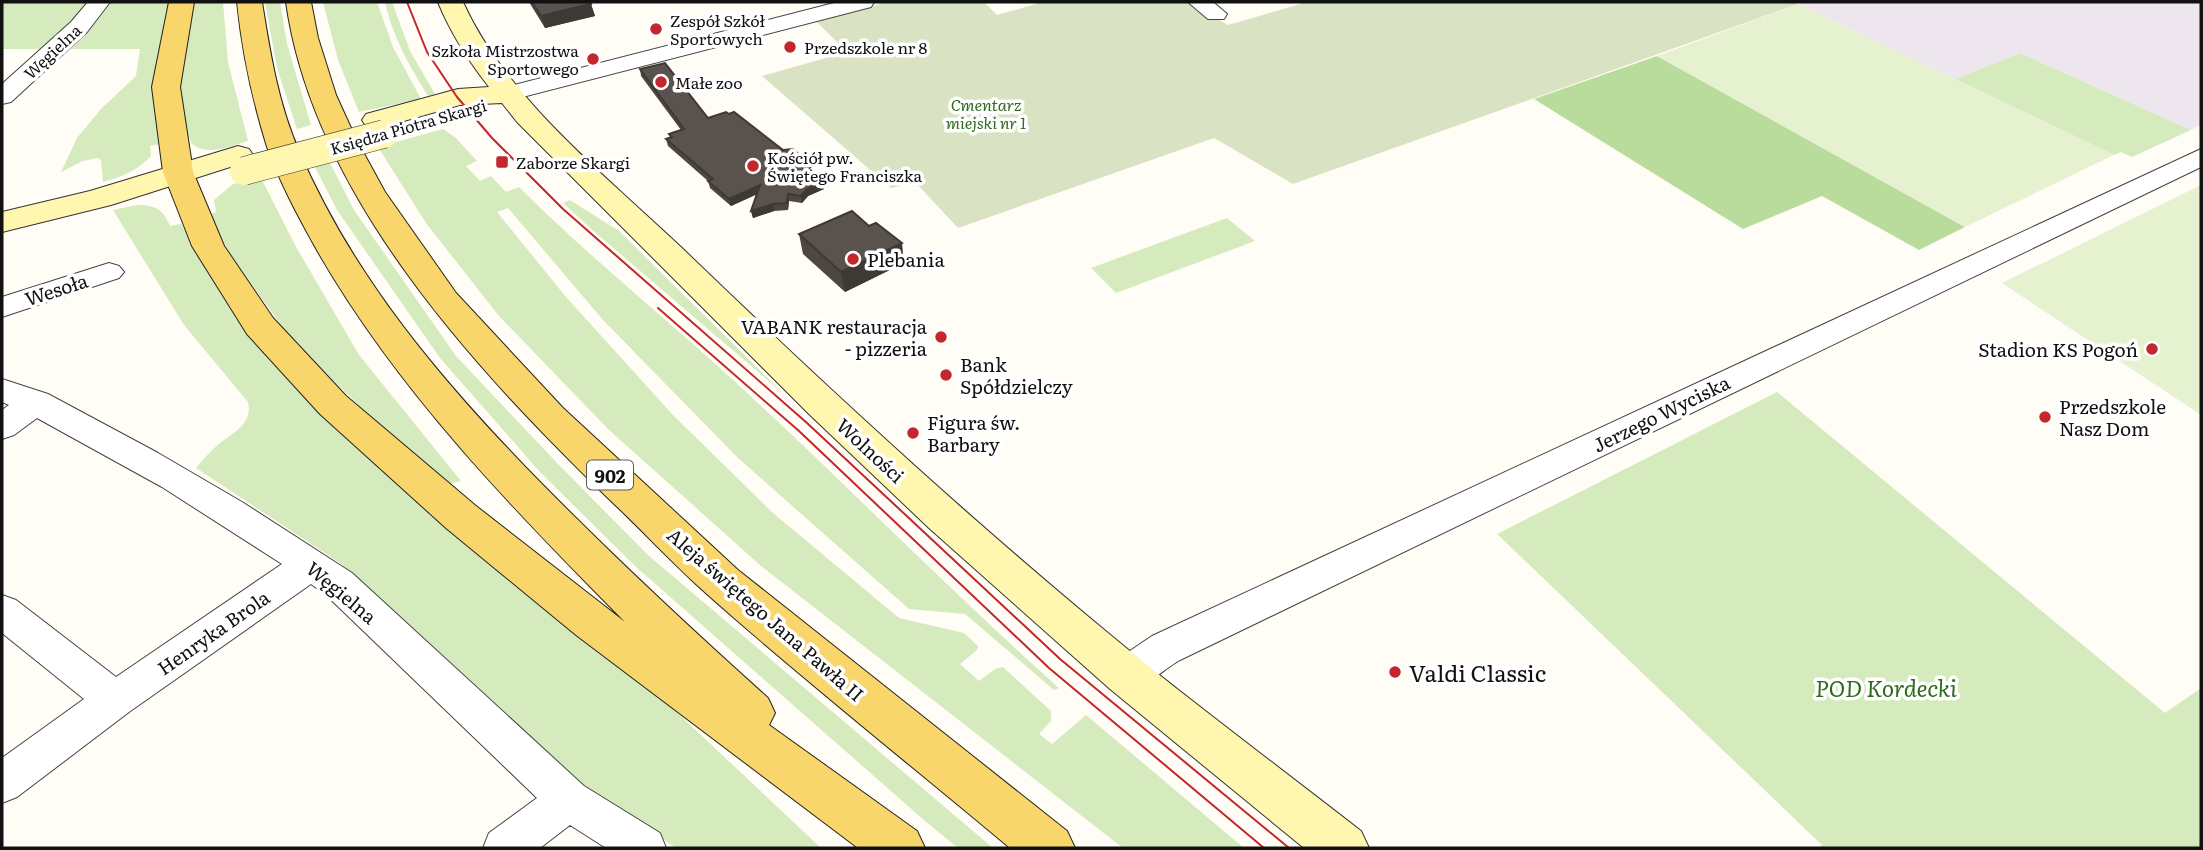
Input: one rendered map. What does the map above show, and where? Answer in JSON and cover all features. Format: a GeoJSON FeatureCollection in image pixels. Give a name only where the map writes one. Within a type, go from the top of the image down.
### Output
{"type":"FeatureCollection","features":[{"type":"Feature","properties":{"kind":"main road"},"geometry":{"type":"LineString","coordinates":[[181,2],[166,87],[180,178],[208,246],[260,326],[333,405],[461,517],[592,622],[901,848]]}},
{"type":"Feature","properties":{"kind":"main road"},"geometry":{"type":"LineString","coordinates":[[250,2],[258,65],[270,113],[285,155],[317,222],[387,334],[498,464],[629,600],[901,848]]}},
{"type":"Feature","properties":{"kind":"main road","name":"Aleja świętego Jana Pawła II"},"geometry":{"type":"LineString","coordinates":[[298,2],[305,38],[322,95],[341,139],[370,193],[444,301],[549,418],[723,582],[1049,848]]}},
{"type":"Feature","properties":{"kind":"street","name":"Węgielna"},"geometry":{"type":"LineString","coordinates":[[2,97],[79,27],[99,2]]}},
{"type":"Feature","properties":{"kind":"street","name":"Wolności"},"geometry":{"type":"LineString","coordinates":[[451,2],[461,26],[480,57],[527,116],[822,405],[944,517],[1126,675],[1343,848]]}},
{"type":"Feature","properties":{"kind":"street"},"geometry":{"type":"LineString","coordinates":[[508,94],[863,2]]}},
{"type":"Feature","properties":{"kind":"street"},"geometry":{"type":"LineString","coordinates":[[434,104],[467,84],[477,70],[480,57]]}},
{"type":"Feature","properties":{"kind":"street","name":"Księdza Piotra Skargi"},"geometry":{"type":"LineString","coordinates":[[380,127],[434,104],[481,94],[508,94]]}},
{"type":"Feature","properties":{"kind":"street","name":"Księdza Piotra Skargi"},"geometry":{"type":"LineString","coordinates":[[2,222],[380,127],[469,112],[508,94]]}},
{"type":"Feature","properties":{"kind":"street"},"geometry":{"type":"LineString","coordinates":[[469,112],[493,110],[527,116]]}},
{"type":"Feature","properties":{"kind":"street","name":"Jerzego Wyciska"},"geometry":{"type":"LineString","coordinates":[[1126,675],[1143,661],[1176,643],[2201,157]]}},
{"type":"Feature","properties":{"kind":"street","name":"Wesoła"},"geometry":{"type":"LineString","coordinates":[[2,307],[109,272]]}},
{"type":"Feature","properties":{"kind":"street","name":"Węgielna"},"geometry":{"type":"LineString","coordinates":[[19,396],[169,474],[339,584],[569,800],[644,848]]}},
{"type":"Feature","properties":{"kind":"street"},"geometry":{"type":"LineString","coordinates":[[2,427],[19,396]]}},
{"type":"Feature","properties":{"kind":"street","name":"Henryka Brola"},"geometry":{"type":"LineString","coordinates":[[2,783],[115,700],[311,564]]}},
{"type":"Feature","properties":{"kind":"street"},"geometry":{"type":"LineString","coordinates":[[2,611],[115,700]]}},
{"type":"Feature","properties":{"kind":"street"},"geometry":{"type":"LineString","coordinates":[[505,848],[569,800]]}},
{"type":"Feature","properties":{"kind":"shaded area"},"geometry":{"type":"Polygon","coordinates":[[[2201,2],[2201,125],[2191,130],[2020,53],[1955,79],[1798,4],[2201,2]]]}},
{"type":"Feature","properties":{"kind":"green space"},"geometry":{"type":"Polygon","coordinates":[[[2,2],[89,2],[49,49],[2,49],[2,2]]]}},
{"type":"Feature","properties":{"kind":"green space"},"geometry":{"type":"Polygon","coordinates":[[[110,2],[172,2],[166,22],[160,144],[150,146],[151,156],[135,169],[103,182],[101,160],[97,158],[83,161],[61,172],[77,138],[101,109],[136,76],[140,49],[64,49],[110,2]]]}},
{"type":"Feature","properties":{"kind":"green space"},"geometry":{"type":"Polygon","coordinates":[[[191,2],[223,2],[228,62],[248,141],[227,148],[206,150],[192,144],[189,137],[183,138],[180,70],[191,2]]]}},
{"type":"Feature","properties":{"kind":"green space"},"geometry":{"type":"Polygon","coordinates":[[[265,2],[280,2],[287,44],[311,125],[297,129],[277,68],[265,2]]]}},
{"type":"Feature","properties":{"kind":"green space"},"geometry":{"type":"Polygon","coordinates":[[[323,2],[377,2],[393,47],[421,99],[359,112],[338,60],[323,2]]]}},
{"type":"Feature","properties":{"kind":"green space"},"geometry":{"type":"Polygon","coordinates":[[[385,2],[392,2],[410,51],[435,94],[428,96],[408,62],[392,27],[385,2]]]}},
{"type":"Feature","properties":{"kind":"green space","name":"Cmentarz miejski nr 1"},"geometry":{"type":"Polygon","coordinates":[[[887,2],[984,2],[997,15],[1043,2],[1189,2],[1228,25],[1307,2],[1798,4],[1293,184],[1214,138],[958,228],[915,182],[891,188],[762,76],[847,52],[816,21],[887,2]]]}},
{"type":"Feature","properties":{"kind":"green space"},"geometry":{"type":"Polygon","coordinates":[[[1798,4],[2114,155],[1965,227],[1657,56],[1798,4]]]}},
{"type":"Feature","properties":{"kind":"green space"},"geometry":{"type":"Polygon","coordinates":[[[2020,53],[2191,130],[2132,157],[2121,152],[2114,155],[1955,79],[2020,53]]]}},
{"type":"Feature","properties":{"kind":"green space"},"geometry":{"type":"Polygon","coordinates":[[[1657,56],[1965,227],[1919,250],[1822,196],[1743,229],[1534,99],[1657,56]]]}},
{"type":"Feature","properties":{"kind":"green space"},"geometry":{"type":"Polygon","coordinates":[[[443,129],[456,138],[477,161],[466,166],[480,181],[491,176],[506,192],[519,187],[571,237],[732,379],[1059,688],[1054,690],[965,614],[909,609],[738,458],[603,320],[508,208],[497,212],[566,297],[672,414],[773,513],[899,618],[964,633],[978,646],[977,650],[960,664],[979,681],[995,669],[1003,667],[1051,711],[1051,721],[1039,734],[1052,744],[1086,715],[1244,848],[1123,848],[761,566],[608,429],[499,316],[426,223],[378,147],[443,129]]]}},
{"type":"Feature","properties":{"kind":"green space"},"geometry":{"type":"Polygon","coordinates":[[[329,161],[354,210],[456,356],[557,463],[649,556],[993,848],[958,848],[925,821],[635,566],[540,472],[440,358],[337,210],[314,165],[329,161]]]}},
{"type":"Feature","properties":{"kind":"green space"},"geometry":{"type":"Polygon","coordinates":[[[261,178],[295,245],[359,355],[461,481],[450,484],[369,415],[293,342],[223,244],[208,215],[216,212],[214,200],[233,184],[261,178]]]}},
{"type":"Feature","properties":{"kind":"green space","name":"Stadion KS Pogoń"},"geometry":{"type":"Polygon","coordinates":[[[2201,185],[2201,415],[2002,283],[2201,185]]]}},
{"type":"Feature","properties":{"kind":"green space"},"geometry":{"type":"Polygon","coordinates":[[[570,200],[619,231],[785,395],[563,203],[570,200]]]}},
{"type":"Feature","properties":{"kind":"green space"},"geometry":{"type":"Polygon","coordinates":[[[137,205],[158,209],[170,226],[181,224],[248,334],[320,415],[458,534],[668,704],[821,848],[676,848],[592,792],[340,563],[196,468],[245,422],[249,410],[248,402],[184,325],[113,210],[137,205]]]}},
{"type":"Feature","properties":{"kind":"green space"},"geometry":{"type":"Polygon","coordinates":[[[1227,218],[1255,241],[1116,293],[1091,268],[1227,218]]]}},
{"type":"Feature","properties":{"kind":"green space","name":"POD Kordecki"},"geometry":{"type":"Polygon","coordinates":[[[1777,392],[2165,713],[2201,688],[2201,848],[1817,848],[1822,845],[1497,534],[1777,392]]]}},
{"type":"Feature","properties":{"kind":"building"},"geometry":{"type":"Polygon","coordinates":[[[532,2],[590,2],[591,4],[541,16],[532,2]]]}},
{"type":"Feature","properties":{"kind":"building","name":"Kościół pw. Świętego Franciszka"},"geometry":{"type":"Polygon","coordinates":[[[665,63],[708,118],[734,112],[783,150],[793,149],[812,166],[808,168],[823,182],[807,189],[801,196],[788,194],[787,203],[751,211],[760,185],[729,199],[708,181],[713,179],[666,139],[672,137],[669,134],[684,129],[640,69],[665,63]]]}},
{"type":"Feature","properties":{"kind":"building"},"geometry":{"type":"Polygon","coordinates":[[[852,211],[869,226],[876,223],[902,243],[841,272],[799,234],[852,211]]]}},
{"type":"Feature","properties":{"kind":"tram line"},"geometry":{"type":"LineString","coordinates":[[407,2],[427,52],[457,97],[492,138],[563,209],[807,423],[1060,659],[1289,848]]}},
{"type":"Feature","properties":{"kind":"tram line"},"geometry":{"type":"LineString","coordinates":[[658,308],[799,431],[1049,668],[1264,848]]}},
{"type":"Feature","properties":{"kind":"place","name":"Zespół Szkół Sportowych"},"geometry":{"type":"Point","coordinates":[656,29]}},
{"type":"Feature","properties":{"kind":"place","name":"Przedszkole nr 8"},"geometry":{"type":"Point","coordinates":[790,47]}},
{"type":"Feature","properties":{"kind":"place","name":"Szkoła Mistrzostwa Sportowego"},"geometry":{"type":"Point","coordinates":[593,59]}},
{"type":"Feature","properties":{"kind":"place","name":"Małe zoo"},"geometry":{"type":"Point","coordinates":[661,82]}},
{"type":"Feature","properties":{"kind":"place","name":"Zaborze Skargi"},"geometry":{"type":"Point","coordinates":[502,162]}},
{"type":"Feature","properties":{"kind":"place","name":"Kościół pw. Świętego Franciszka"},"geometry":{"type":"Point","coordinates":[753,166]}},
{"type":"Feature","properties":{"kind":"place","name":"Plebania"},"geometry":{"type":"Point","coordinates":[853,259]}},
{"type":"Feature","properties":{"kind":"place","name":"VABANK restauracja - pizzeria"},"geometry":{"type":"Point","coordinates":[941,337]}},
{"type":"Feature","properties":{"kind":"place","name":"Stadion KS Pogoń"},"geometry":{"type":"Point","coordinates":[2152,349]}},
{"type":"Feature","properties":{"kind":"place","name":"Bank Spółdzielczy"},"geometry":{"type":"Point","coordinates":[946,375]}},
{"type":"Feature","properties":{"kind":"place","name":"Przedszkole Nasz Dom"},"geometry":{"type":"Point","coordinates":[2045,417]}},
{"type":"Feature","properties":{"kind":"place","name":"Figura św. Barbary"},"geometry":{"type":"Point","coordinates":[913,433]}},
{"type":"Feature","properties":{"kind":"place","name":"Valdi Classic"},"geometry":{"type":"Point","coordinates":[1395,672]}}]}
